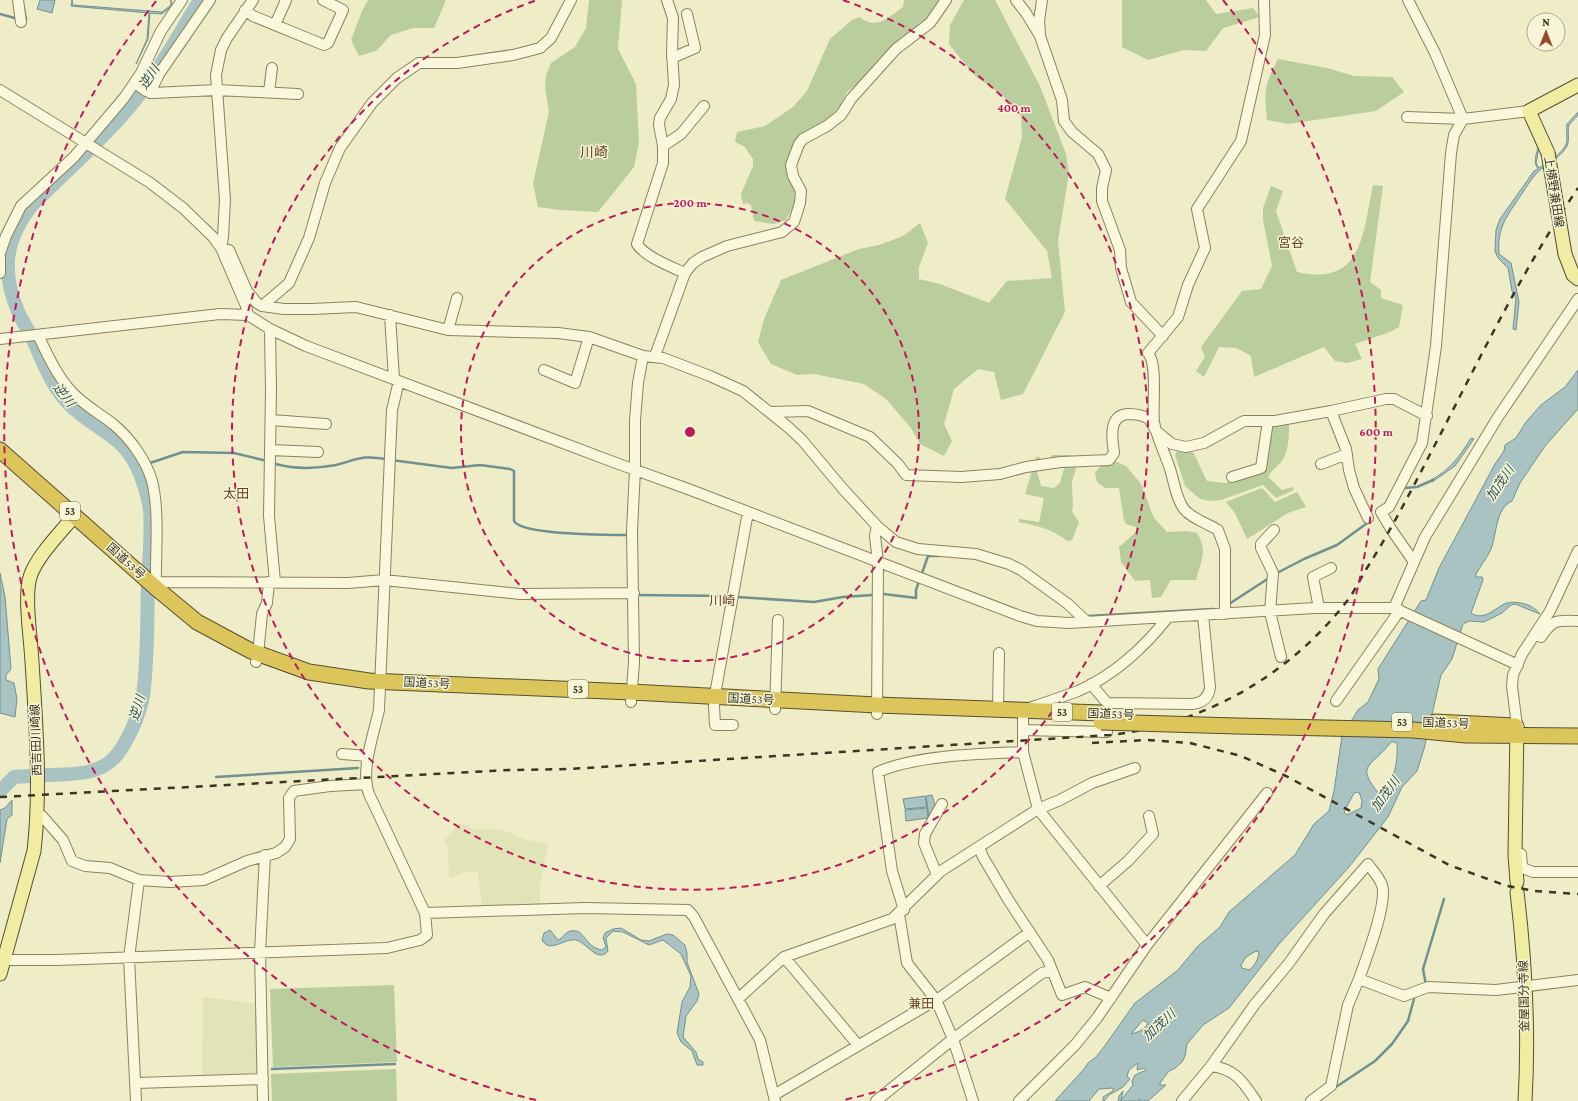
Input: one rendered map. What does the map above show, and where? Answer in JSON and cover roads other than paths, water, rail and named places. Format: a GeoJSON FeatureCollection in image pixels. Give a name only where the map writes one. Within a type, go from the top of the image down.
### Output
{"type":"FeatureCollection","features":[{"type":"Feature","properties":{"kind":"highway","name":"国道53号"},"geometry":{"type":"LineString","coordinates":[[0,450],[72,519],[139,579],[156,590],[197,622],[257,658],[309,672],[381,685],[877,710],[1023,720],[1103,713],[1236,721],[1518,731],[1578,736]]}},
{"type":"Feature","properties":{"kind":"highway","name":"国道53号"},"geometry":{"type":"LineString","coordinates":[[0,463],[72,519]]}},
{"type":"Feature","properties":{"kind":"highway","name":"国道53号"},"geometry":{"type":"LineString","coordinates":[[877,710],[998,710],[1023,720]]}},
{"type":"Feature","properties":{"kind":"highway","name":"国道53号"},"geometry":{"type":"LineString","coordinates":[[1518,731],[1578,727]]}},
{"type":"Feature","properties":{"kind":"main road"},"geometry":{"type":"LineString","coordinates":[[1529,111],[1578,85]]}},
{"type":"Feature","properties":{"kind":"main road","name":"上横野兼田線"},"geometry":{"type":"LineString","coordinates":[[1529,111],[1548,153],[1565,254],[1572,275],[1578,279]]}},
{"type":"Feature","properties":{"kind":"main road","name":"西吉田川崎線"},"geometry":{"type":"LineString","coordinates":[[0,974],[34,851],[37,815],[36,724],[28,602],[30,577],[38,562],[72,519]]}},
{"type":"Feature","properties":{"kind":"main road","name":"金屋国分寺線"},"geometry":{"type":"LineString","coordinates":[[1518,731],[1515,855],[1523,941],[1525,988],[1525,1101]]}},
{"type":"Feature","properties":{"kind":"street"},"geometry":{"type":"LineString","coordinates":[[18,0],[22,22]]}},
{"type":"Feature","properties":{"kind":"street"},"geometry":{"type":"LineString","coordinates":[[0,253],[6,236],[21,206],[74,157],[90,145],[159,74],[210,0]]}},
{"type":"Feature","properties":{"kind":"street"},"geometry":{"type":"LineString","coordinates":[[221,248],[225,200],[216,75],[221,50],[226,38],[253,0]]}},
{"type":"Feature","properties":{"kind":"street"},"geometry":{"type":"LineString","coordinates":[[275,25],[286,0]]}},
{"type":"Feature","properties":{"kind":"street"},"geometry":{"type":"LineString","coordinates":[[245,10],[275,25],[324,45],[328,44],[343,10],[323,0]]}},
{"type":"Feature","properties":{"kind":"street"},"geometry":{"type":"LineString","coordinates":[[262,306],[289,283],[309,238],[325,183],[337,155],[372,103],[397,78],[419,63],[457,62],[513,55],[540,48],[551,38],[571,0]]}},
{"type":"Feature","properties":{"kind":"street"},"geometry":{"type":"LineString","coordinates":[[667,0],[673,18],[672,58],[674,85],[671,99],[660,118],[659,125],[663,146],[663,163],[637,244],[640,249],[653,257],[685,273]]}},
{"type":"Feature","properties":{"kind":"street"},"geometry":{"type":"LineString","coordinates":[[655,356],[685,273],[693,263],[702,257],[727,246],[782,232],[794,222],[800,203],[801,191],[793,176],[792,165],[799,144],[803,139],[827,126],[840,115],[851,99],[896,49],[930,23],[946,0]]}},
{"type":"Feature","properties":{"kind":"street"},"geometry":{"type":"LineString","coordinates":[[1016,0],[1040,36],[1062,100],[1064,121],[1072,132],[1098,154],[1106,170],[1102,188],[1102,201],[1120,250],[1121,268],[1131,302],[1162,336]]}},
{"type":"Feature","properties":{"kind":"street"},"geometry":{"type":"LineString","coordinates":[[1040,36],[1039,21],[1042,0]]}},
{"type":"Feature","properties":{"kind":"street"},"geometry":{"type":"LineString","coordinates":[[1264,0],[1265,35],[1241,141],[1197,209],[1205,248],[1188,285],[1178,317],[1148,353],[1151,357],[1154,382],[1154,417],[1156,431],[1172,444],[1186,447],[1204,443],[1244,421],[1268,421],[1331,411],[1386,399],[1394,399],[1427,416]]}},
{"type":"Feature","properties":{"kind":"street"},"geometry":{"type":"LineString","coordinates":[[1408,0],[1435,53],[1463,120]]}},
{"type":"Feature","properties":{"kind":"street"},"geometry":{"type":"LineString","coordinates":[[143,89],[161,30],[180,1]]}},
{"type":"Feature","properties":{"kind":"street"},"geometry":{"type":"LineString","coordinates":[[672,58],[695,48],[687,14]]}},
{"type":"Feature","properties":{"kind":"street"},"geometry":{"type":"LineString","coordinates":[[269,92],[272,68]]}},
{"type":"Feature","properties":{"kind":"street"},"geometry":{"type":"LineString","coordinates":[[143,89],[217,90],[298,94]]}},
{"type":"Feature","properties":{"kind":"street"},"geometry":{"type":"LineString","coordinates":[[0,90],[17,99],[149,182],[183,208],[213,237],[221,248],[246,306],[248,315]]}},
{"type":"Feature","properties":{"kind":"street"},"geometry":{"type":"LineString","coordinates":[[663,146],[680,134],[704,106]]}},
{"type":"Feature","properties":{"kind":"street"},"geometry":{"type":"LineString","coordinates":[[1407,117],[1463,120],[1529,111]]}},
{"type":"Feature","properties":{"kind":"street"},"geometry":{"type":"LineString","coordinates":[[1414,562],[1381,512],[1390,507],[1411,469],[1422,443],[1436,346],[1451,153],[1454,135],[1463,120]]}},
{"type":"Feature","properties":{"kind":"street"},"geometry":{"type":"LineString","coordinates":[[221,248],[229,250],[247,291],[254,300],[262,306],[312,309],[356,307],[390,314],[448,330],[558,333],[589,337],[643,356],[655,356],[710,376],[743,391],[771,412],[802,440],[843,489],[877,526],[896,542],[910,548],[976,554],[1009,564],[1021,570],[1068,604],[1087,622]]}},
{"type":"Feature","properties":{"kind":"street"},"geometry":{"type":"LineString","coordinates":[[0,257],[0,273]]}},
{"type":"Feature","properties":{"kind":"street"},"geometry":{"type":"LineString","coordinates":[[448,330],[457,298]]}},
{"type":"Feature","properties":{"kind":"street"},"geometry":{"type":"LineString","coordinates":[[1336,701],[1400,610],[1414,562],[1425,537],[1498,417],[1578,299]]}},
{"type":"Feature","properties":{"kind":"street"},"geometry":{"type":"LineString","coordinates":[[0,339],[220,314],[248,315],[270,329],[306,346],[1037,621],[1054,623],[1087,622],[1319,608],[1400,610],[1515,663]]}},
{"type":"Feature","properties":{"kind":"street"},"geometry":{"type":"LineString","coordinates":[[4,960],[129,958],[387,948],[420,940],[427,935],[425,913],[369,794],[367,784],[368,756],[379,710],[381,685],[392,410],[396,380],[390,314]]}},
{"type":"Feature","properties":{"kind":"street"},"geometry":{"type":"LineString","coordinates":[[257,658],[262,620],[272,582],[269,516],[271,420],[270,329]]}},
{"type":"Feature","properties":{"kind":"street"},"geometry":{"type":"LineString","coordinates":[[33,336],[70,390],[114,424],[128,438],[148,471],[152,482],[156,509],[156,590],[272,582],[348,583],[384,580],[520,594],[634,594]]}},
{"type":"Feature","properties":{"kind":"street"},"geometry":{"type":"LineString","coordinates":[[544,370],[575,383],[589,337]]}},
{"type":"Feature","properties":{"kind":"street"},"geometry":{"type":"LineString","coordinates":[[631,697],[634,662],[632,492],[635,469],[635,420],[638,383],[643,356]]}},
{"type":"Feature","properties":{"kind":"street"},"geometry":{"type":"LineString","coordinates":[[771,412],[808,411],[870,437],[898,464],[906,476],[961,477],[1000,474],[1026,467],[1061,462],[1109,460],[1114,453],[1112,431],[1113,424],[1116,419],[1123,414],[1144,416],[1149,419],[1156,431],[1184,509],[1220,532],[1225,549],[1224,614]]}},
{"type":"Feature","properties":{"kind":"street"},"geometry":{"type":"LineString","coordinates":[[1331,411],[1346,454],[1354,488],[1368,518]]}},
{"type":"Feature","properties":{"kind":"street"},"geometry":{"type":"LineString","coordinates":[[271,420],[326,424]]}},
{"type":"Feature","properties":{"kind":"street"},"geometry":{"type":"LineString","coordinates":[[1232,478],[1261,468],[1268,421]]}},
{"type":"Feature","properties":{"kind":"street"},"geometry":{"type":"LineString","coordinates":[[270,450],[318,452]]}},
{"type":"Feature","properties":{"kind":"street"},"geometry":{"type":"LineString","coordinates":[[1320,464],[1346,454]]}},
{"type":"Feature","properties":{"kind":"street"},"geometry":{"type":"LineString","coordinates":[[733,726],[715,725],[714,702],[748,512]]}},
{"type":"Feature","properties":{"kind":"street"},"geometry":{"type":"LineString","coordinates":[[877,526],[875,536],[878,562],[877,710]]}},
{"type":"Feature","properties":{"kind":"street"},"geometry":{"type":"LineString","coordinates":[[1274,530],[1261,544],[1261,548],[1273,572],[1270,612],[1281,657]]}},
{"type":"Feature","properties":{"kind":"street"},"geometry":{"type":"LineString","coordinates":[[1518,731],[1512,682],[1515,663],[1550,611],[1578,551]]}},
{"type":"Feature","properties":{"kind":"street"},"geometry":{"type":"LineString","coordinates":[[1319,608],[1313,577],[1331,568]]}},
{"type":"Feature","properties":{"kind":"street"},"geometry":{"type":"LineString","coordinates":[[1091,684],[1103,713],[1192,704],[1204,700],[1208,695],[1210,685],[1203,615]]}},
{"type":"Feature","properties":{"kind":"street"},"geometry":{"type":"LineString","coordinates":[[1147,945],[1038,809],[1023,752],[1023,720],[1091,684],[1110,672],[1142,646],[1168,617]]}},
{"type":"Feature","properties":{"kind":"street"},"geometry":{"type":"LineString","coordinates":[[775,705],[778,620]]}},
{"type":"Feature","properties":{"kind":"street"},"geometry":{"type":"LineString","coordinates":[[1515,663],[1552,622],[1578,621]]}},
{"type":"Feature","properties":{"kind":"street"},"geometry":{"type":"LineString","coordinates":[[998,710],[999,653]]}},
{"type":"Feature","properties":{"kind":"street"},"geometry":{"type":"LineString","coordinates":[[973,1101],[953,1039],[936,1000],[907,962],[901,912],[892,871],[878,772],[892,765],[941,758],[1023,752]]}},
{"type":"Feature","properties":{"kind":"street"},"geometry":{"type":"LineString","coordinates":[[342,754],[368,756]]}},
{"type":"Feature","properties":{"kind":"street"},"geometry":{"type":"LineString","coordinates":[[739,998],[784,957],[892,919],[901,912],[937,875],[979,846],[1038,809],[1060,800],[1092,783],[1135,768]]}},
{"type":"Feature","properties":{"kind":"street"},"geometry":{"type":"LineString","coordinates":[[37,815],[42,816],[63,840],[72,860],[85,866],[110,868],[139,880],[170,882],[208,879],[247,861],[281,850],[290,839],[289,798],[294,791],[330,786],[367,784]]}},
{"type":"Feature","properties":{"kind":"street"},"geometry":{"type":"LineString","coordinates":[[1019,1101],[1075,1044],[1111,998],[1147,945],[1267,793]]}},
{"type":"Feature","properties":{"kind":"street"},"geometry":{"type":"LineString","coordinates":[[1517,801],[1521,817],[1521,861],[1523,868],[1533,872],[1578,872]]}},
{"type":"Feature","properties":{"kind":"street"},"geometry":{"type":"LineString","coordinates":[[937,875],[924,843],[925,834],[942,804]]}},
{"type":"Feature","properties":{"kind":"street"},"geometry":{"type":"LineString","coordinates":[[1099,886],[1128,860],[1153,834],[1149,816]]}},
{"type":"Feature","properties":{"kind":"street"},"geometry":{"type":"LineString","coordinates":[[979,846],[983,858],[1009,902],[1048,960],[1051,971],[1062,995],[1085,987],[1111,998]]}},
{"type":"Feature","properties":{"kind":"street"},"geometry":{"type":"LineString","coordinates":[[263,1101],[260,952],[265,855]]}},
{"type":"Feature","properties":{"kind":"street"},"geometry":{"type":"LineString","coordinates":[[1182,1101],[1211,1066],[1255,1004],[1285,968],[1324,914],[1368,864],[1382,884],[1383,890],[1381,911],[1359,979],[1348,1005],[1331,1086],[1311,1101]]}},
{"type":"Feature","properties":{"kind":"street"},"geometry":{"type":"LineString","coordinates":[[136,1101],[129,958],[139,880]]}},
{"type":"Feature","properties":{"kind":"street"},"geometry":{"type":"LineString","coordinates":[[425,913],[585,908],[688,910],[694,917],[739,998],[760,1040],[774,1098],[858,1045],[936,1000],[1030,932]]}},
{"type":"Feature","properties":{"kind":"street"},"geometry":{"type":"LineString","coordinates":[[784,957],[858,1045]]}},
{"type":"Feature","properties":{"kind":"street"},"geometry":{"type":"LineString","coordinates":[[876,1101],[953,1039],[1042,973],[1051,971]]}},
{"type":"Feature","properties":{"kind":"street"},"geometry":{"type":"LineString","coordinates":[[1359,979],[1404,996],[1428,987],[1496,990],[1525,988],[1578,980]]}},
{"type":"Feature","properties":{"kind":"street"},"geometry":{"type":"LineString","coordinates":[[1211,1066],[1231,1071],[1242,1081],[1256,1101]]}},
{"type":"Feature","properties":{"kind":"street"},"geometry":{"type":"LineString","coordinates":[[136,1083],[263,1079]]}},
{"type":"Feature","properties":{"kind":"water"},"geometry":{"type":"Polygon","coordinates":[[[40,0],[55,0],[52,13],[37,9],[40,0]]]}},
{"type":"Feature","properties":{"kind":"water"},"geometry":{"type":"Polygon","coordinates":[[[72,0],[73,5],[162,12],[171,5],[171,0],[172,6],[162,14],[150,13],[148,39],[136,64],[147,39],[149,13],[71,6],[72,0]]]}},
{"type":"Feature","properties":{"kind":"water"},"geometry":{"type":"Polygon","coordinates":[[[1578,112],[1578,115],[1569,125],[1568,141],[1564,151],[1539,171],[1533,178],[1503,224],[1499,237],[1499,254],[1511,263],[1519,302],[1516,330],[1513,329],[1516,298],[1512,291],[1508,268],[1498,258],[1495,251],[1496,230],[1500,219],[1534,171],[1538,169],[1535,161],[1538,148],[1535,141],[1539,148],[1536,163],[1539,168],[1560,153],[1563,149],[1567,140],[1567,124],[1578,112]]]}},
{"type":"Feature","properties":{"kind":"water","name":"加茂川"},"geometry":{"type":"Polygon","coordinates":[[[1578,370],[1578,409],[1545,446],[1520,483],[1512,501],[1502,510],[1497,522],[1491,549],[1476,574],[1476,577],[1482,577],[1483,580],[1471,613],[1481,616],[1485,615],[1507,603],[1515,602],[1530,606],[1540,614],[1515,604],[1511,605],[1502,613],[1484,622],[1469,621],[1463,624],[1452,659],[1441,675],[1424,749],[1417,771],[1402,787],[1388,817],[1349,867],[1279,944],[1229,1008],[1203,1025],[1187,1044],[1185,1056],[1182,1062],[1174,1069],[1169,1071],[1160,1083],[1160,1085],[1166,1085],[1148,1101],[1139,1101],[1140,1099],[1137,1101],[1118,1101],[1119,1096],[1123,1091],[1121,1100],[1133,1085],[1132,1081],[1135,1075],[1146,1070],[1145,1068],[1137,1070],[1138,1063],[1129,1070],[1127,1076],[1130,1079],[1123,1087],[1109,1095],[1104,1101],[1103,1097],[1113,1091],[1113,1088],[1099,1089],[1089,1101],[1055,1101],[1088,1063],[1096,1057],[1135,1003],[1178,970],[1197,947],[1220,927],[1229,912],[1295,855],[1314,824],[1329,811],[1334,791],[1342,736],[1358,710],[1368,702],[1379,679],[1378,669],[1421,601],[1426,600],[1439,568],[1495,464],[1504,451],[1505,445],[1516,438],[1526,422],[1541,405],[1565,387],[1578,370]],[[1391,742],[1372,761],[1367,771],[1372,785],[1380,795],[1389,784],[1394,772],[1397,758],[1397,744],[1395,742],[1391,742]],[[1359,792],[1354,793],[1344,812],[1347,815],[1361,808],[1362,801],[1359,792]],[[1256,951],[1246,957],[1241,965],[1242,968],[1249,970],[1256,962],[1259,952],[1256,951]],[[1143,1020],[1131,1034],[1143,1029],[1148,1023],[1143,1020]]]}},
{"type":"Feature","properties":{"kind":"water"},"geometry":{"type":"Polygon","coordinates":[[[1471,438],[1474,439],[1455,466],[1432,482],[1431,480],[1444,472],[1454,462],[1471,438]]]}},
{"type":"Feature","properties":{"kind":"water"},"geometry":{"type":"Polygon","coordinates":[[[0,573],[5,597],[11,669],[6,675],[6,680],[14,683],[17,699],[15,717],[0,713],[0,573]]]}},
{"type":"Feature","properties":{"kind":"water"},"geometry":{"type":"Polygon","coordinates":[[[932,795],[936,809],[929,818],[926,796],[932,795]]]}},
{"type":"Feature","properties":{"kind":"water"},"geometry":{"type":"Polygon","coordinates":[[[925,796],[927,807],[905,809],[903,799],[925,796]]]}},
{"type":"Feature","properties":{"kind":"water"},"geometry":{"type":"Polygon","coordinates":[[[12,800],[12,815],[7,819],[0,863],[0,810],[5,808],[12,800]]]}},
{"type":"Feature","properties":{"kind":"water"},"geometry":{"type":"Polygon","coordinates":[[[927,808],[928,818],[906,821],[905,810],[927,808]]]}},
{"type":"Feature","properties":{"kind":"water"},"geometry":{"type":"Polygon","coordinates":[[[621,928],[641,940],[649,941],[667,934],[673,935],[685,945],[687,962],[699,994],[697,1001],[686,1016],[683,1037],[696,1052],[698,1059],[703,1062],[703,1065],[697,1065],[692,1051],[681,1042],[677,1033],[682,1002],[690,987],[691,976],[681,954],[663,940],[649,945],[623,932],[613,931],[606,938],[608,951],[600,955],[596,954],[576,940],[549,946],[542,940],[544,933],[550,930],[558,940],[571,931],[576,931],[596,948],[602,950],[606,947],[603,938],[605,933],[613,929],[621,928]]]}},
{"type":"Feature","properties":{"kind":"waterway","name":"逆川"},"geometry":{"type":"LineString","coordinates":[[46,775],[82,773],[107,764],[119,753],[136,720],[143,696],[146,668],[151,519],[143,482],[131,456],[124,447],[108,433],[81,415],[72,407],[54,385],[13,299],[8,271],[8,257],[16,231],[32,205],[116,123],[138,97],[166,56],[200,0]]}},
{"type":"Feature","properties":{"kind":"waterway"},"geometry":{"type":"LineString","coordinates":[[23,4],[26,19]]}},
{"type":"Feature","properties":{"kind":"waterway"},"geometry":{"type":"LineString","coordinates":[[0,14],[18,19]]}},
{"type":"Feature","properties":{"kind":"waterway","name":"逆川"},"geometry":{"type":"LineString","coordinates":[[3,277],[11,287]]}},
{"type":"Feature","properties":{"kind":"waterway"},"geometry":{"type":"LineString","coordinates":[[147,464],[183,452],[234,453],[267,461]]}},
{"type":"Feature","properties":{"kind":"waterway"},"geometry":{"type":"LineString","coordinates":[[272,463],[312,468],[336,465],[355,459],[387,459]]}},
{"type":"Feature","properties":{"kind":"waterway"},"geometry":{"type":"LineString","coordinates":[[391,460],[452,468],[480,465],[510,469],[514,471],[514,521],[520,526],[549,532],[630,535]]}},
{"type":"Feature","properties":{"kind":"waterway"},"geometry":{"type":"LineString","coordinates":[[1403,490],[1404,488],[1417,487],[1433,480]]}},
{"type":"Feature","properties":{"kind":"waterway"},"geometry":{"type":"LineString","coordinates":[[1277,573],[1304,559],[1337,545],[1370,521]]}},
{"type":"Feature","properties":{"kind":"waterway"},"geometry":{"type":"LineString","coordinates":[[922,573],[928,556],[939,556]]}},
{"type":"Feature","properties":{"kind":"waterway"},"geometry":{"type":"LineString","coordinates":[[1229,604],[1269,578]]}},
{"type":"Feature","properties":{"kind":"waterway"},"geometry":{"type":"LineString","coordinates":[[884,594],[916,598],[916,590],[919,581]]}},
{"type":"Feature","properties":{"kind":"waterway"},"geometry":{"type":"LineString","coordinates":[[636,595],[726,596]]}},
{"type":"Feature","properties":{"kind":"waterway"},"geometry":{"type":"LineString","coordinates":[[737,597],[814,602],[843,597],[872,595]]}},
{"type":"Feature","properties":{"kind":"waterway"},"geometry":{"type":"LineString","coordinates":[[1088,616],[1213,609]]}},
{"type":"Feature","properties":{"kind":"waterway"},"geometry":{"type":"LineString","coordinates":[[216,777],[358,768]]}},
{"type":"Feature","properties":{"kind":"waterway","name":"逆川"},"geometry":{"type":"LineString","coordinates":[[0,791],[14,777],[29,776]]}},
{"type":"Feature","properties":{"kind":"waterway"},"geometry":{"type":"LineString","coordinates":[[1426,985],[1423,969],[1444,899]]}},
{"type":"Feature","properties":{"kind":"waterway"},"geometry":{"type":"LineString","coordinates":[[1333,1089],[1375,1061],[1392,1044],[1408,1021],[1414,999]]}},
{"type":"Feature","properties":{"kind":"waterway"},"geometry":{"type":"LineString","coordinates":[[272,1069],[395,1064]]}},
{"type":"Feature","properties":{"kind":"railway"},"geometry":{"type":"LineString","coordinates":[[0,797],[510,770],[570,769],[1110,735],[1145,729],[1178,720],[1211,708],[1242,692],[1299,652],[1324,628],[1350,597],[1404,505],[1487,343],[1522,280],[1558,218],[1578,188]]}},
{"type":"Feature","properties":{"kind":"railway"},"geometry":{"type":"LineString","coordinates":[[1092,743],[1147,740],[1190,743],[1241,756],[1286,776],[1449,865],[1507,886],[1535,891],[1578,894]]}},
{"type":"Feature","properties":{"kind":"district","name":"川崎"},"geometry":{"type":"Point","coordinates":[594,152]}},
{"type":"Feature","properties":{"kind":"district","name":"宮谷"},"geometry":{"type":"Point","coordinates":[1291,242]}},
{"type":"Feature","properties":{"kind":"district","name":"太田"},"geometry":{"type":"Point","coordinates":[236,493]}},
{"type":"Feature","properties":{"kind":"district","name":"川崎"},"geometry":{"type":"Point","coordinates":[722,600]}},
{"type":"Feature","properties":{"kind":"district","name":"兼田"},"geometry":{"type":"Point","coordinates":[921,1003]}}]}
